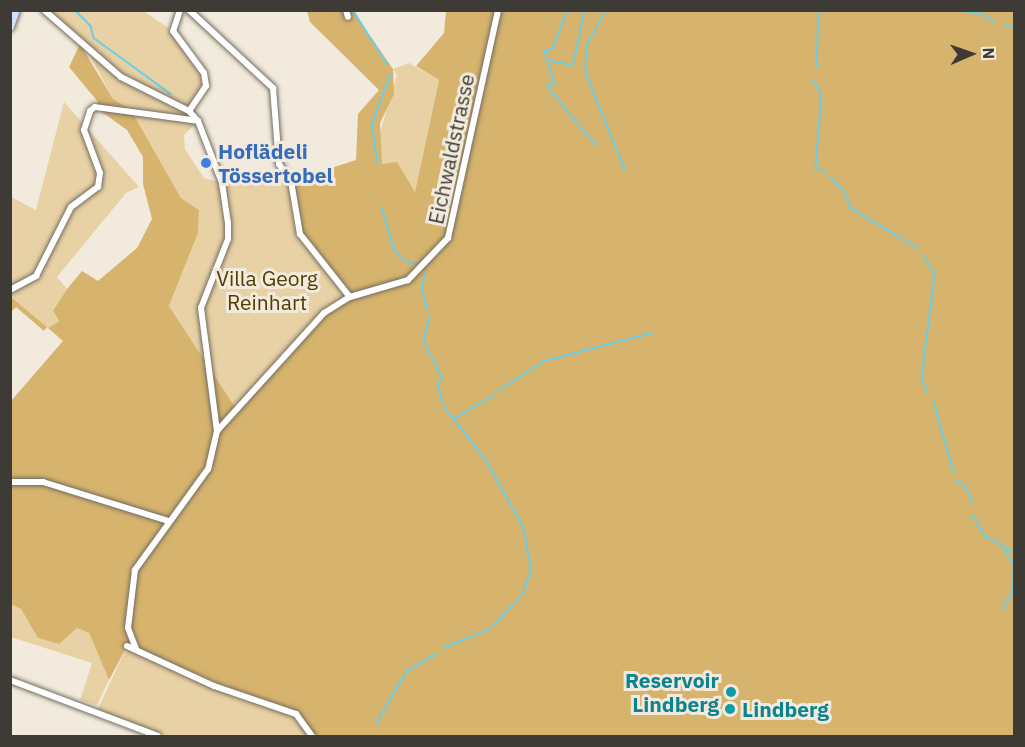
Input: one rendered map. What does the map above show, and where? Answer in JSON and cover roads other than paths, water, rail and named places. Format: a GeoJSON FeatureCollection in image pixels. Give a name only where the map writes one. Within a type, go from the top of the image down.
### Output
{"type":"FeatureCollection","features":[{"type":"Feature","properties":{"kind":"street"},"geometry":{"type":"LineString","coordinates":[[10,27],[16,10]]}},
{"type":"Feature","properties":{"kind":"street"},"geometry":{"type":"LineString","coordinates":[[44,10],[121,77],[189,111],[198,121],[222,183],[228,223],[228,239],[201,308],[217,431],[208,469],[168,521],[130,586],[128,628],[136,649]]}},
{"type":"Feature","properties":{"kind":"street"},"geometry":{"type":"LineString","coordinates":[[180,10],[173,31],[204,73],[206,86],[189,111]]}},
{"type":"Feature","properties":{"kind":"street"},"geometry":{"type":"LineString","coordinates":[[189,10],[265,76],[275,94],[279,164],[291,181],[305,246],[350,297]]}},
{"type":"Feature","properties":{"kind":"street","name":"Eichwaldstrasse"},"geometry":{"type":"LineString","coordinates":[[217,431],[317,320],[350,297],[408,280],[448,238],[498,10]]}},
{"type":"Feature","properties":{"kind":"street"},"geometry":{"type":"LineString","coordinates":[[10,290],[36,276],[71,207],[98,188],[100,173],[84,130],[90,111],[95,107],[198,121]]}},
{"type":"Feature","properties":{"kind":"street"},"geometry":{"type":"LineString","coordinates":[[10,482],[43,482],[168,521]]}},
{"type":"Feature","properties":{"kind":"street"},"geometry":{"type":"LineString","coordinates":[[127,646],[214,686],[296,714],[312,736]]}},
{"type":"Feature","properties":{"kind":"street"},"geometry":{"type":"LineString","coordinates":[[10,680],[158,736]]}},
{"type":"Feature","properties":{"kind":"waterway"},"geometry":{"type":"LineString","coordinates":[[75,10],[91,26],[94,38],[171,94]]}},
{"type":"Feature","properties":{"kind":"waterway"},"geometry":{"type":"LineString","coordinates":[[353,10],[387,64]]}},
{"type":"Feature","properties":{"kind":"waterway"},"geometry":{"type":"LineString","coordinates":[[568,10],[553,49],[545,51],[555,83],[547,86],[596,145]]}},
{"type":"Feature","properties":{"kind":"waterway"},"geometry":{"type":"LineString","coordinates":[[550,61],[573,65],[585,10]]}},
{"type":"Feature","properties":{"kind":"waterway"},"geometry":{"type":"LineString","coordinates":[[606,10],[587,46],[586,73],[625,169]]}},
{"type":"Feature","properties":{"kind":"waterway"},"geometry":{"type":"LineString","coordinates":[[816,68],[819,10]]}},
{"type":"Feature","properties":{"kind":"waterway"},"geometry":{"type":"LineString","coordinates":[[865,10],[909,10]]}},
{"type":"Feature","properties":{"kind":"waterway"},"geometry":{"type":"LineString","coordinates":[[951,10],[980,13],[995,22]]}},
{"type":"Feature","properties":{"kind":"waterway"},"geometry":{"type":"LineString","coordinates":[[1005,25],[1014,28]]}},
{"type":"Feature","properties":{"kind":"waterway"},"geometry":{"type":"LineString","coordinates":[[377,164],[372,124],[390,75]]}},
{"type":"Feature","properties":{"kind":"waterway"},"geometry":{"type":"LineString","coordinates":[[814,80],[821,92]]}},
{"type":"Feature","properties":{"kind":"waterway"},"geometry":{"type":"LineString","coordinates":[[822,94],[816,167],[826,172]]}},
{"type":"Feature","properties":{"kind":"waterway"},"geometry":{"type":"LineString","coordinates":[[830,177],[843,189],[851,208],[918,248]]}},
{"type":"Feature","properties":{"kind":"waterway"},"geometry":{"type":"LineString","coordinates":[[382,207],[394,249],[405,261],[419,264]]}},
{"type":"Feature","properties":{"kind":"waterway"},"geometry":{"type":"LineString","coordinates":[[924,255],[935,275],[922,380],[928,393]]}},
{"type":"Feature","properties":{"kind":"waterway"},"geometry":{"type":"LineString","coordinates":[[425,274],[422,291],[428,311]]}},
{"type":"Feature","properties":{"kind":"waterway"},"geometry":{"type":"LineString","coordinates":[[430,316],[424,341],[443,379],[438,384],[443,402]]}},
{"type":"Feature","properties":{"kind":"waterway"},"geometry":{"type":"LineString","coordinates":[[499,391],[544,361],[652,333]]}},
{"type":"Feature","properties":{"kind":"waterway"},"geometry":{"type":"LineString","coordinates":[[454,419],[494,395]]}},
{"type":"Feature","properties":{"kind":"waterway"},"geometry":{"type":"LineString","coordinates":[[934,402],[954,473]]}},
{"type":"Feature","properties":{"kind":"waterway"},"geometry":{"type":"LineString","coordinates":[[443,648],[490,629],[523,594],[531,570],[523,527],[485,459],[444,407]]}},
{"type":"Feature","properties":{"kind":"waterway"},"geometry":{"type":"LineString","coordinates":[[955,481],[964,484],[973,502]]}},
{"type":"Feature","properties":{"kind":"waterway"},"geometry":{"type":"LineString","coordinates":[[973,515],[985,536],[1014,552]]}},
{"type":"Feature","properties":{"kind":"waterway"},"geometry":{"type":"LineString","coordinates":[[1005,549],[1014,566]]}},
{"type":"Feature","properties":{"kind":"waterway"},"geometry":{"type":"LineString","coordinates":[[1002,610],[1013,592],[1014,567]]}},
{"type":"Feature","properties":{"kind":"waterway"},"geometry":{"type":"LineString","coordinates":[[376,724],[407,671],[436,654]]}},
{"type":"Feature","properties":{"kind":"place","name":"Hoflädeli Tössertobel"},"geometry":{"type":"Point","coordinates":[206,163]}},
{"type":"Feature","properties":{"kind":"place","name":"Reservoir Lindberg"},"geometry":{"type":"Point","coordinates":[731,692]}},
{"type":"Feature","properties":{"kind":"place","name":"Lindberg"},"geometry":{"type":"Point","coordinates":[730,709]}},
{"type":"Feature","properties":{"kind":"park label","name":"Villa Georg Reinhart"},"geometry":{"type":"Point","coordinates":[267,290]}}]}
